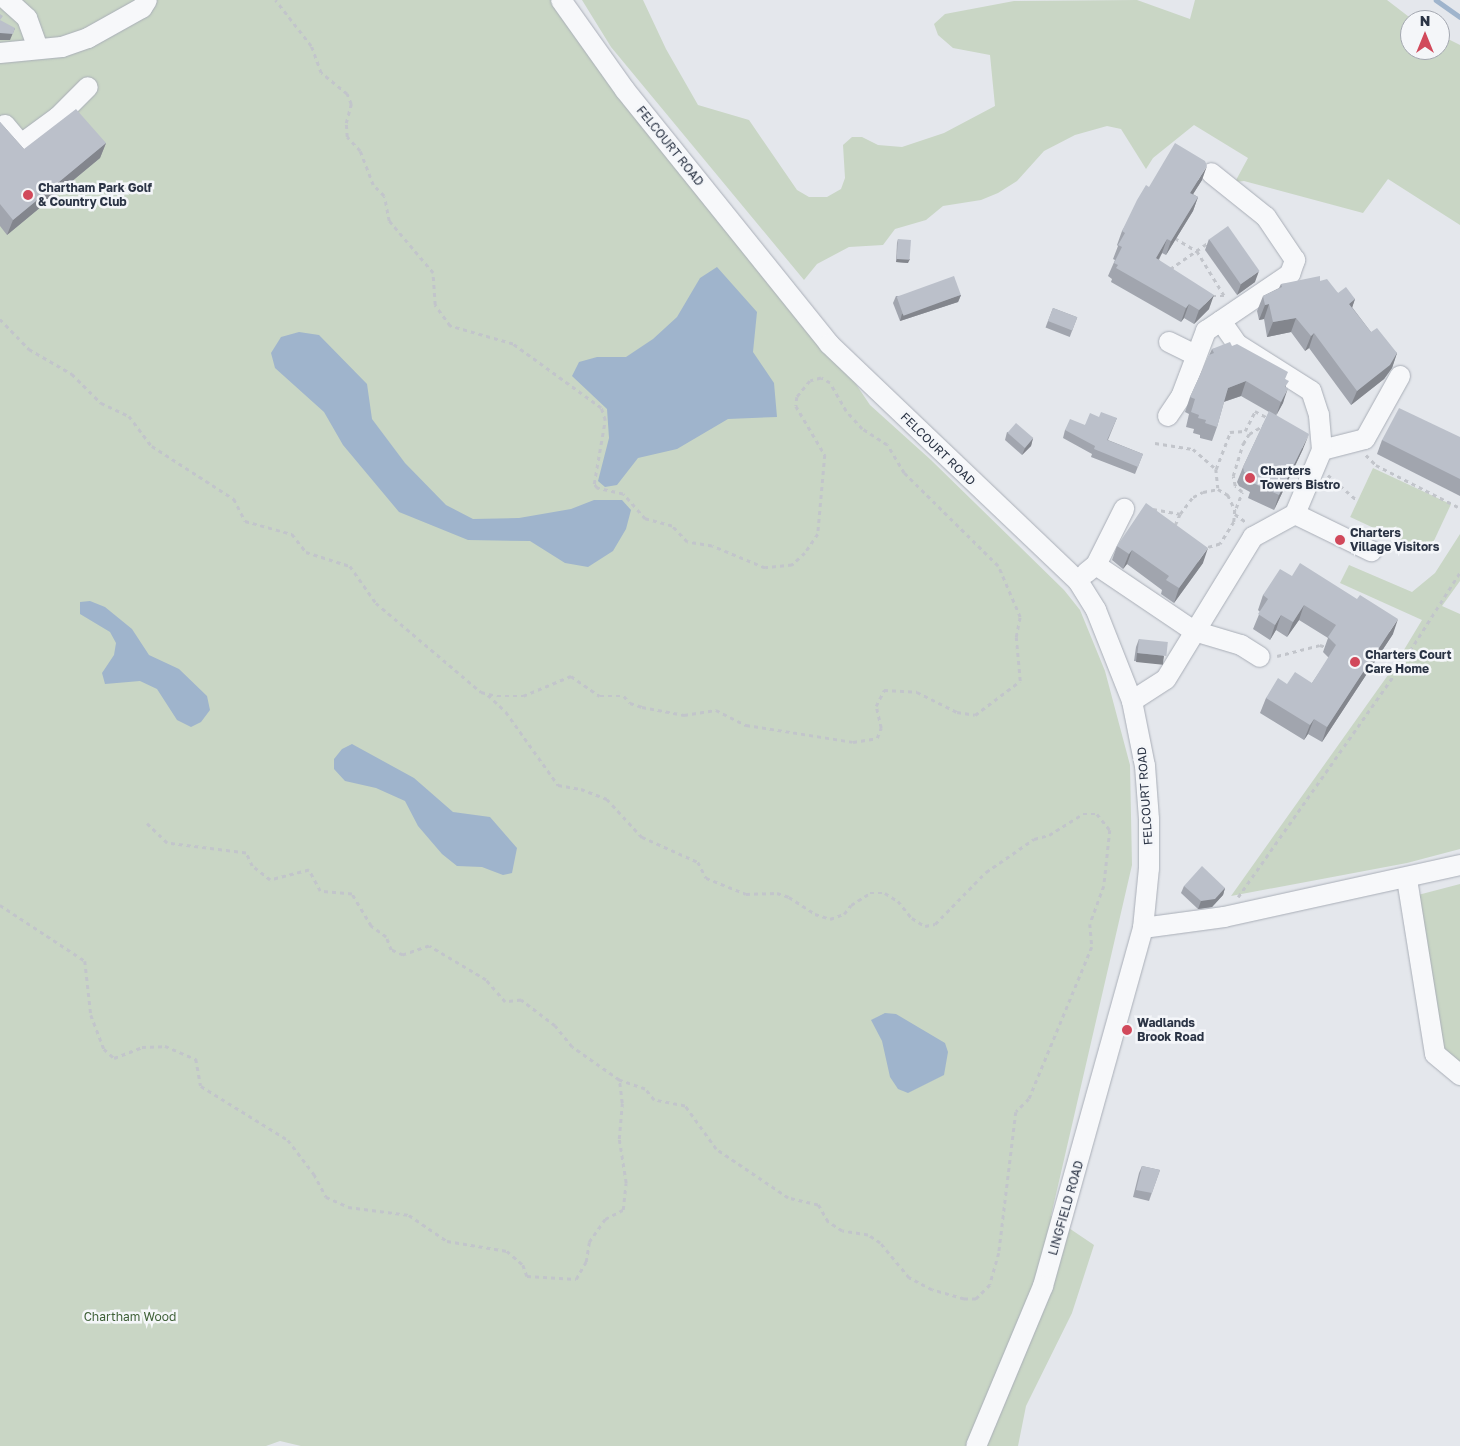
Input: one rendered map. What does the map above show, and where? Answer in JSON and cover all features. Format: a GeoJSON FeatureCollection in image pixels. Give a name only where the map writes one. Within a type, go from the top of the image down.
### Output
{"type":"FeatureCollection","features":[{"type":"Feature","properties":{"kind":"street"},"geometry":{"type":"LineString","coordinates":[[7,0],[27,18],[38,48]]}},
{"type":"Feature","properties":{"kind":"street"},"geometry":{"type":"LineString","coordinates":[[2,56],[38,48],[62,47],[88,38],[142,8],[147,0]]}},
{"type":"Feature","properties":{"kind":"street","name":"FELCOURT ROAD"},"geometry":{"type":"LineString","coordinates":[[561,0],[625,90],[829,344],[1078,580],[1096,610],[1132,701],[1144,766],[1149,819],[1149,868],[1143,928],[1132,961]]}},
{"type":"Feature","properties":{"kind":"street"},"geometry":{"type":"LineString","coordinates":[[5,124],[21,144],[70,106],[88,87]]}},
{"type":"Feature","properties":{"kind":"street"},"geometry":{"type":"LineString","coordinates":[[1168,416],[1181,397],[1206,332],[1290,274],[1295,260],[1266,217],[1211,172]]}},
{"type":"Feature","properties":{"kind":"street"},"geometry":{"type":"LineString","coordinates":[[1132,701],[1166,679],[1252,537],[1295,514],[1315,470],[1319,414],[1311,391],[1237,344],[1220,321]]}},
{"type":"Feature","properties":{"kind":"street"},"geometry":{"type":"LineString","coordinates":[[1169,342],[1196,355]]}},
{"type":"Feature","properties":{"kind":"street"},"geometry":{"type":"LineString","coordinates":[[1316,443],[1364,439],[1394,410],[1400,376]]}},
{"type":"Feature","properties":{"kind":"street"},"geometry":{"type":"LineString","coordinates":[[1078,580],[1096,565],[1124,509]]}},
{"type":"Feature","properties":{"kind":"street"},"geometry":{"type":"LineString","coordinates":[[1295,514],[1371,551]]}},
{"type":"Feature","properties":{"kind":"street"},"geometry":{"type":"LineString","coordinates":[[1096,565],[1194,631],[1241,645],[1260,657]]}},
{"type":"Feature","properties":{"kind":"street"},"geometry":{"type":"LineString","coordinates":[[1143,928],[1224,917],[1407,879],[1460,866]]}},
{"type":"Feature","properties":{"kind":"street"},"geometry":{"type":"LineString","coordinates":[[1407,879],[1435,1054],[1460,1075]]}},
{"type":"Feature","properties":{"kind":"street","name":"LINGFIELD ROAD"},"geometry":{"type":"LineString","coordinates":[[976,1446],[1043,1286],[1132,961]]}},
{"type":"Feature","properties":{"kind":"path"},"geometry":{"type":"LineString","coordinates":[[275,0],[311,46],[321,72],[347,94],[351,104],[347,137],[360,151],[373,185],[384,196],[389,221],[433,273],[435,305],[450,326],[513,344],[600,408],[605,420],[594,484],[597,488],[623,494],[645,519],[672,526],[687,542],[712,546],[766,568],[792,565],[805,553],[818,534],[825,455],[796,406],[797,397],[810,381],[821,378],[830,383],[846,411],[862,429],[887,445],[904,473],[998,566],[1020,617],[1016,637],[1020,680],[985,708],[975,715],[957,712],[917,692],[884,690],[876,706],[881,728],[877,738],[853,742],[746,725],[716,710],[684,715],[642,707],[630,703],[624,696],[600,696],[571,676],[523,696],[486,694]]}},
{"type":"Feature","properties":{"kind":"path"},"geometry":{"type":"LineString","coordinates":[[1172,236],[1197,251],[1224,296]]}},
{"type":"Feature","properties":{"kind":"path"},"geometry":{"type":"LineString","coordinates":[[1163,274],[1217,237]]}},
{"type":"Feature","properties":{"kind":"path"},"geometry":{"type":"LineString","coordinates":[[1210,296],[1232,298],[1240,308]]}},
{"type":"Feature","properties":{"kind":"path"},"geometry":{"type":"LineString","coordinates":[[0,319],[29,349],[72,374],[101,403],[129,416],[152,446],[234,499],[245,521],[292,534],[306,552],[350,566],[376,603],[506,712],[558,785],[581,789],[607,799],[642,837],[698,862],[706,878],[746,894],[777,893],[789,897],[815,914],[830,918],[844,914],[852,905],[870,893],[885,893],[898,901],[912,918],[925,926],[935,924],[986,872],[1034,839],[1049,835],[1082,814],[1097,814],[1110,830],[1104,886],[1090,924],[1092,947],[1029,1099],[1016,1112],[999,1252],[990,1285],[976,1299],[932,1290],[910,1278],[892,1262],[880,1243],[868,1235],[842,1231],[828,1222],[818,1205],[788,1198],[716,1149],[686,1106],[654,1100],[645,1089],[619,1080],[572,1047],[555,1026],[521,1000],[504,1002],[486,980],[429,946],[403,955],[391,950],[386,937],[371,926],[352,894],[320,892],[309,870],[270,880],[252,866],[246,853],[167,843],[147,824]]}},
{"type":"Feature","properties":{"kind":"path"},"geometry":{"type":"LineString","coordinates":[[1198,546],[1206,548],[1220,544],[1234,522],[1235,510],[1242,492],[1235,486],[1233,476],[1243,444],[1249,434],[1270,421],[1256,411],[1244,432],[1230,432],[1216,469],[1218,489]]}},
{"type":"Feature","properties":{"kind":"path"},"geometry":{"type":"LineString","coordinates":[[1360,440],[1364,454],[1376,465],[1458,507]]}},
{"type":"Feature","properties":{"kind":"path"},"geometry":{"type":"LineString","coordinates":[[1155,444],[1193,449],[1216,469]]}},
{"type":"Feature","properties":{"kind":"path"},"geometry":{"type":"LineString","coordinates":[[1315,470],[1331,476],[1357,500]]}},
{"type":"Feature","properties":{"kind":"path"},"geometry":{"type":"LineString","coordinates":[[1174,531],[1174,522],[1194,497],[1218,489],[1228,495],[1235,510]]}},
{"type":"Feature","properties":{"kind":"path"},"geometry":{"type":"LineString","coordinates":[[1149,509],[1180,514]]}},
{"type":"Feature","properties":{"kind":"path"},"geometry":{"type":"LineString","coordinates":[[1224,917],[1397,671],[1460,572]]}},
{"type":"Feature","properties":{"kind":"path"},"geometry":{"type":"LineString","coordinates":[[1260,657],[1272,658],[1320,645],[1326,647]]}},
{"type":"Feature","properties":{"kind":"path"},"geometry":{"type":"LineString","coordinates":[[0,905],[84,961],[91,1015],[104,1049],[114,1058],[142,1047],[165,1046],[196,1059],[200,1086],[288,1140],[314,1174],[326,1196],[348,1207],[409,1215],[447,1241],[508,1251],[523,1265],[527,1276],[576,1279],[586,1262],[589,1242],[605,1219],[623,1210],[626,1183],[619,1139],[622,1103],[619,1080]]}},
{"type":"Feature","properties":{"kind":"green space","name":"Chartham Wood"},"geometry":{"type":"Polygon","coordinates":[[[0,0],[561,0],[829,344],[870,405],[931,460],[1064,590],[1080,610],[1105,671],[1130,765],[1132,865],[1051,1216],[1094,1245],[1072,1313],[1026,1406],[1018,1446],[301,1446],[280,1441],[266,1446],[0,1446],[0,0]]]}},
{"type":"Feature","properties":{"kind":"green space"},"geometry":{"type":"Polygon","coordinates":[[[582,0],[643,0],[666,49],[698,105],[749,120],[797,190],[809,197],[827,197],[841,189],[845,178],[843,145],[852,137],[862,137],[878,145],[902,147],[944,133],[995,106],[990,55],[953,48],[938,35],[934,24],[945,14],[1014,1],[1137,0],[1190,19],[1195,0],[1387,0],[1400,10],[1400,60],[1450,60],[1450,40],[1460,45],[1460,225],[1388,179],[1363,213],[1244,181],[1235,182],[1248,158],[1194,125],[1153,158],[1146,169],[1121,129],[1107,126],[1075,135],[1044,151],[1017,181],[998,193],[981,200],[943,206],[926,220],[895,229],[883,245],[849,247],[817,264],[804,280],[611,47],[582,0]]]}},
{"type":"Feature","properties":{"kind":"green space"},"geometry":{"type":"Polygon","coordinates":[[[1373,468],[1451,504],[1428,553],[1350,517],[1373,468]]]}},
{"type":"Feature","properties":{"kind":"green space"},"geometry":{"type":"Polygon","coordinates":[[[1460,534],[1460,581],[1442,606],[1460,614],[1460,849],[1407,863],[1231,896],[1393,668],[1422,620],[1340,583],[1349,565],[1412,592],[1435,573],[1460,534]]]}},
{"type":"Feature","properties":{"kind":"green space"},"geometry":{"type":"Polygon","coordinates":[[[1460,884],[1460,1069],[1445,1054],[1418,895],[1460,884]]]}},
{"type":"Feature","properties":{"kind":"water"},"geometry":{"type":"Polygon","coordinates":[[[717,267],[757,312],[753,352],[774,383],[777,417],[728,419],[677,449],[638,458],[617,485],[605,487],[598,481],[609,438],[607,409],[572,376],[579,362],[597,357],[626,357],[653,339],[677,317],[700,278],[717,267]]]}},
{"type":"Feature","properties":{"kind":"water"},"geometry":{"type":"Polygon","coordinates":[[[299,332],[319,335],[367,384],[372,419],[405,463],[446,505],[473,519],[519,518],[571,509],[594,500],[622,500],[631,510],[626,529],[613,551],[588,567],[565,563],[530,541],[468,540],[399,512],[343,445],[324,412],[275,368],[271,353],[281,337],[299,332]]]}},
{"type":"Feature","properties":{"kind":"water"},"geometry":{"type":"Polygon","coordinates":[[[90,601],[105,607],[132,629],[149,655],[179,669],[207,696],[210,710],[201,722],[191,727],[177,720],[157,689],[140,681],[105,684],[102,673],[114,655],[116,643],[110,632],[80,614],[80,602],[90,601]]]}},
{"type":"Feature","properties":{"kind":"water"},"geometry":{"type":"Polygon","coordinates":[[[352,744],[414,778],[453,812],[490,817],[517,848],[512,873],[503,875],[482,867],[457,866],[442,854],[418,826],[405,801],[376,788],[345,781],[334,769],[334,759],[342,749],[352,744]]]}},
{"type":"Feature","properties":{"kind":"water"},"geometry":{"type":"Polygon","coordinates":[[[885,1013],[896,1014],[945,1043],[948,1052],[944,1075],[908,1093],[898,1089],[890,1077],[882,1041],[871,1020],[885,1013]]]}},
{"type":"Feature","properties":{"kind":"building"},"geometry":{"type":"Polygon","coordinates":[[[0,20],[15,28],[13,34],[0,33],[0,20]]]}},
{"type":"Feature","properties":{"kind":"building","name":"Chartham Park Golf & Country Club"},"geometry":{"type":"Polygon","coordinates":[[[76,109],[106,143],[13,220],[0,204],[0,122],[24,149],[76,109]]]}},
{"type":"Feature","properties":{"kind":"building"},"geometry":{"type":"Polygon","coordinates":[[[1175,143],[1205,161],[1207,166],[1190,193],[1198,197],[1171,241],[1167,239],[1156,258],[1214,295],[1199,310],[1189,304],[1186,308],[1116,268],[1118,265],[1114,263],[1122,247],[1118,245],[1125,233],[1122,231],[1137,200],[1146,185],[1149,187],[1175,143]]]}},
{"type":"Feature","properties":{"kind":"building"},"geometry":{"type":"Polygon","coordinates":[[[1228,226],[1260,271],[1241,284],[1209,239],[1228,226]]]}},
{"type":"Feature","properties":{"kind":"building"},"geometry":{"type":"Polygon","coordinates":[[[898,239],[911,240],[910,260],[897,259],[898,239]]]}},
{"type":"Feature","properties":{"kind":"building"},"geometry":{"type":"Polygon","coordinates":[[[954,276],[961,295],[904,316],[897,297],[954,276]]]}},
{"type":"Feature","properties":{"kind":"building"},"geometry":{"type":"Polygon","coordinates":[[[1320,276],[1320,281],[1327,279],[1338,293],[1346,287],[1355,299],[1349,304],[1371,332],[1377,328],[1397,353],[1390,365],[1357,391],[1314,333],[1311,336],[1296,318],[1273,322],[1269,304],[1265,305],[1263,296],[1282,287],[1281,284],[1320,276]]]}},
{"type":"Feature","properties":{"kind":"building"},"geometry":{"type":"Polygon","coordinates":[[[1053,308],[1077,317],[1072,330],[1048,321],[1053,308]]]}},
{"type":"Feature","properties":{"kind":"building"},"geometry":{"type":"Polygon","coordinates":[[[1230,342],[1232,346],[1237,344],[1288,372],[1285,379],[1289,381],[1285,387],[1288,388],[1281,402],[1246,381],[1228,388],[1217,427],[1205,423],[1206,420],[1198,418],[1199,415],[1191,412],[1195,399],[1190,397],[1209,355],[1214,353],[1212,349],[1230,342]]]}},
{"type":"Feature","properties":{"kind":"building"},"geometry":{"type":"Polygon","coordinates":[[[1399,408],[1460,437],[1460,479],[1382,440],[1399,408]]]}},
{"type":"Feature","properties":{"kind":"building"},"geometry":{"type":"Polygon","coordinates":[[[1269,411],[1309,434],[1279,495],[1253,483],[1256,477],[1244,472],[1243,467],[1269,411]]]}},
{"type":"Feature","properties":{"kind":"building"},"geometry":{"type":"Polygon","coordinates":[[[1101,412],[1117,418],[1107,440],[1143,454],[1138,467],[1094,449],[1095,446],[1065,430],[1070,419],[1085,425],[1090,413],[1099,417],[1101,412]]]}},
{"type":"Feature","properties":{"kind":"building"},"geometry":{"type":"Polygon","coordinates":[[[1016,423],[1033,438],[1025,448],[1007,433],[1016,423]]]}},
{"type":"Feature","properties":{"kind":"building"},"geometry":{"type":"Polygon","coordinates":[[[1146,503],[1208,548],[1179,588],[1166,580],[1169,576],[1132,550],[1129,554],[1117,546],[1146,503]]]}},
{"type":"Feature","properties":{"kind":"building","name":"Charters Court Care Home"},"geometry":{"type":"Polygon","coordinates":[[[1300,563],[1357,599],[1360,595],[1398,619],[1327,727],[1314,719],[1310,725],[1266,698],[1278,678],[1287,684],[1295,672],[1312,683],[1336,645],[1328,637],[1336,625],[1304,605],[1293,622],[1281,615],[1275,625],[1258,614],[1268,599],[1263,595],[1280,569],[1292,576],[1300,563]]]}},
{"type":"Feature","properties":{"kind":"building"},"geometry":{"type":"Polygon","coordinates":[[[1139,639],[1168,642],[1166,656],[1138,653],[1139,639]]]}},
{"type":"Feature","properties":{"kind":"building"},"geometry":{"type":"Polygon","coordinates":[[[1202,866],[1225,888],[1215,899],[1201,901],[1184,886],[1202,866]]]}},
{"type":"Feature","properties":{"kind":"building"},"geometry":{"type":"Polygon","coordinates":[[[1142,1166],[1160,1170],[1152,1193],[1136,1190],[1142,1166]]]}},
{"type":"Feature","properties":{"kind":"waterway"},"geometry":{"type":"LineString","coordinates":[[1436,0],[1460,17]]}},
{"type":"Feature","properties":{"kind":"place","name":"Chartham Park Golf & Country Club"},"geometry":{"type":"Point","coordinates":[28,195]}},
{"type":"Feature","properties":{"kind":"place","name":"Charters Towers Bistro"},"geometry":{"type":"Point","coordinates":[1250,478]}},
{"type":"Feature","properties":{"kind":"place","name":"Charters Village Visitors"},"geometry":{"type":"Point","coordinates":[1340,540]}},
{"type":"Feature","properties":{"kind":"place","name":"Charters Court Care Home"},"geometry":{"type":"Point","coordinates":[1355,662]}},
{"type":"Feature","properties":{"kind":"place","name":"Wadlands Brook Road"},"geometry":{"type":"Point","coordinates":[1127,1030]}}]}
